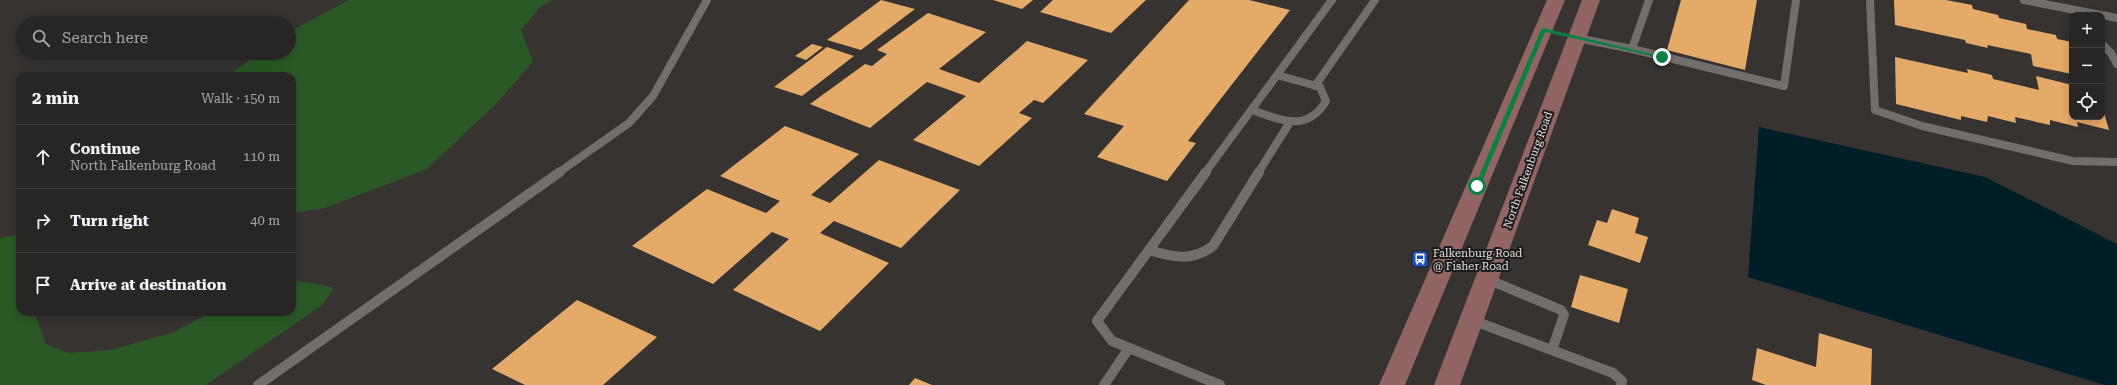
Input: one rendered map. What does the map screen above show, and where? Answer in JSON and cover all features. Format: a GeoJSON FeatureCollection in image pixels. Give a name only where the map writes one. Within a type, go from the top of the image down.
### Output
{"type":"FeatureCollection","features":[{"type":"Feature","properties":{"kind":"street"},"geometry":{"type":"LineString","coordinates":[[1392,385],[1556,0]]}},
{"type":"Feature","properties":{"kind":"street","name":"North Falkenburg Road"},"geometry":{"type":"LineString","coordinates":[[1448,385],[1591,0]]}},
{"type":"Feature","properties":{"kind":"street"},"geometry":{"type":"LineString","coordinates":[[1543,30],[1577,38]]}},
{"type":"Feature","properties":{"kind":"lane"},"geometry":{"type":"LineString","coordinates":[[258,385],[629,123],[654,96],[707,0]]}},
{"type":"Feature","properties":{"kind":"lane"},"geometry":{"type":"LineString","coordinates":[[1220,385],[1112,341],[1097,321],[1332,0]]}},
{"type":"Feature","properties":{"kind":"lane"},"geometry":{"type":"LineString","coordinates":[[1316,86],[1375,0]]}},
{"type":"Feature","properties":{"kind":"lane"},"geometry":{"type":"LineString","coordinates":[[1632,49],[1649,0]]}},
{"type":"Feature","properties":{"kind":"lane"},"geometry":{"type":"LineString","coordinates":[[1577,38],[1632,49],[1691,65],[1784,86],[1796,0]]}},
{"type":"Feature","properties":{"kind":"lane"},"geometry":{"type":"LineString","coordinates":[[1870,0],[1875,110],[1922,126],[2073,161],[2117,162]]}},
{"type":"Feature","properties":{"kind":"lane"},"geometry":{"type":"LineString","coordinates":[[2024,0],[2073,12]]}},
{"type":"Feature","properties":{"kind":"lane"},"geometry":{"type":"LineString","coordinates":[[2105,16],[2117,18]]}},
{"type":"Feature","properties":{"kind":"lane"},"geometry":{"type":"LineString","coordinates":[[2105,47],[2111,53],[2117,64]]}},
{"type":"Feature","properties":{"kind":"lane"},"geometry":{"type":"LineString","coordinates":[[1252,110],[1290,122],[1314,117],[1322,109],[1326,101],[1324,92],[1320,88],[1277,75]]}},
{"type":"Feature","properties":{"kind":"lane"},"geometry":{"type":"LineString","coordinates":[[1149,250],[1176,258],[1192,258],[1205,253],[1213,246],[1290,122]]}},
{"type":"Feature","properties":{"kind":"lane"},"geometry":{"type":"LineString","coordinates":[[1487,279],[1562,310],[1564,315],[1552,350]]}},
{"type":"Feature","properties":{"kind":"lane"},"geometry":{"type":"LineString","coordinates":[[1472,320],[1614,373],[1622,381],[1621,385]]}},
{"type":"Feature","properties":{"kind":"lane"},"geometry":{"type":"LineString","coordinates":[[1104,385],[1129,348]]}},
{"type":"Feature","properties":{"kind":"green space"},"geometry":{"type":"Polygon","coordinates":[[[349,0],[552,0],[540,7],[521,30],[533,62],[495,105],[427,169],[325,208],[296,212],[296,72],[233,72],[250,60],[296,60],[296,28],[349,0]]]}},
{"type":"Feature","properties":{"kind":"green space"},"geometry":{"type":"Polygon","coordinates":[[[16,235],[16,316],[36,316],[46,344],[68,353],[111,350],[174,332],[204,316],[296,316],[296,281],[334,288],[322,305],[206,385],[0,385],[0,238],[16,235]]]}},
{"type":"Feature","properties":{"kind":"water"},"geometry":{"type":"Polygon","coordinates":[[[1759,127],[1985,177],[2117,244],[2117,385],[2105,385],[1748,277],[1759,127]]]}},
{"type":"Feature","properties":{"kind":"building"},"geometry":{"type":"Polygon","coordinates":[[[881,0],[915,9],[861,50],[827,40],[881,0]]]}},
{"type":"Feature","properties":{"kind":"building"},"geometry":{"type":"Polygon","coordinates":[[[993,0],[1033,0],[1022,9],[993,0]]]}},
{"type":"Feature","properties":{"kind":"building"},"geometry":{"type":"Polygon","coordinates":[[[1053,0],[1146,0],[1111,33],[1040,12],[1053,0]]]}},
{"type":"Feature","properties":{"kind":"building"},"geometry":{"type":"Polygon","coordinates":[[[1189,0],[1249,0],[1290,10],[1188,141],[1196,143],[1167,181],[1097,157],[1124,126],[1084,114],[1189,0]]]}},
{"type":"Feature","properties":{"kind":"building"},"geometry":{"type":"Polygon","coordinates":[[[1681,0],[1757,0],[1745,70],[1667,50],[1681,0]]]}},
{"type":"Feature","properties":{"kind":"building"},"geometry":{"type":"Polygon","coordinates":[[[1894,0],[1946,0],[1972,5],[1973,9],[1998,15],[1999,18],[2026,24],[2027,29],[2056,35],[2057,39],[2069,41],[2069,73],[2033,66],[2031,54],[1987,45],[1988,48],[1966,43],[1965,40],[1895,25],[1894,0]]]}},
{"type":"Feature","properties":{"kind":"building"},"geometry":{"type":"Polygon","coordinates":[[[928,13],[986,32],[939,69],[979,83],[1027,41],[1088,60],[1043,103],[1034,100],[1019,113],[1032,118],[979,166],[913,140],[966,96],[927,82],[870,128],[810,104],[865,64],[872,66],[887,54],[877,50],[928,13]]]}},
{"type":"Feature","properties":{"kind":"building"},"geometry":{"type":"Polygon","coordinates":[[[812,44],[823,47],[806,60],[795,56],[812,44]]]}},
{"type":"Feature","properties":{"kind":"building"},"geometry":{"type":"Polygon","coordinates":[[[827,47],[854,56],[802,96],[774,87],[827,47]]]}},
{"type":"Feature","properties":{"kind":"building"},"geometry":{"type":"Polygon","coordinates":[[[1895,57],[1968,73],[1967,69],[1992,75],[1993,79],[2039,90],[2036,76],[2069,84],[2069,120],[2105,120],[2105,116],[2109,130],[2077,122],[2078,127],[2050,120],[2050,125],[2015,117],[2016,123],[1988,116],[1987,122],[1961,116],[1961,120],[1896,104],[1895,57]]]}},
{"type":"Feature","properties":{"kind":"building"},"geometry":{"type":"Polygon","coordinates":[[[785,126],[859,154],[811,195],[830,203],[879,160],[960,190],[901,248],[834,221],[820,233],[889,263],[820,331],[733,290],[789,239],[772,232],[713,284],[632,246],[707,189],[766,213],[780,201],[720,176],[785,126]]]}},
{"type":"Feature","properties":{"kind":"building"},"geometry":{"type":"Polygon","coordinates":[[[1612,209],[1639,218],[1635,233],[1648,237],[1640,263],[1588,245],[1597,220],[1607,223],[1612,209]]]}},
{"type":"Feature","properties":{"kind":"building"},"geometry":{"type":"Polygon","coordinates":[[[1580,275],[1628,289],[1619,323],[1571,307],[1580,275]]]}},
{"type":"Feature","properties":{"kind":"building"},"geometry":{"type":"Polygon","coordinates":[[[577,300],[657,337],[603,385],[525,385],[492,369],[577,300]]]}},
{"type":"Feature","properties":{"kind":"building"},"geometry":{"type":"Polygon","coordinates":[[[1819,333],[1872,349],[1871,385],[1766,385],[1752,380],[1757,348],[1816,367],[1819,333]]]}},
{"type":"Feature","properties":{"kind":"building"},"geometry":{"type":"Polygon","coordinates":[[[915,378],[932,385],[909,385],[915,378]]]}},
{"type":"Feature","properties":{"kind":"place","name":"Falkenburg Road @ Fisher Road"},"geometry":{"type":"Point","coordinates":[1420,259]}},
{"type":"Feature","properties":{"kind":"route"},"geometry":{"type":"LineString","coordinates":[[1477,186],[1543,30],[1662,57]]}}]}
